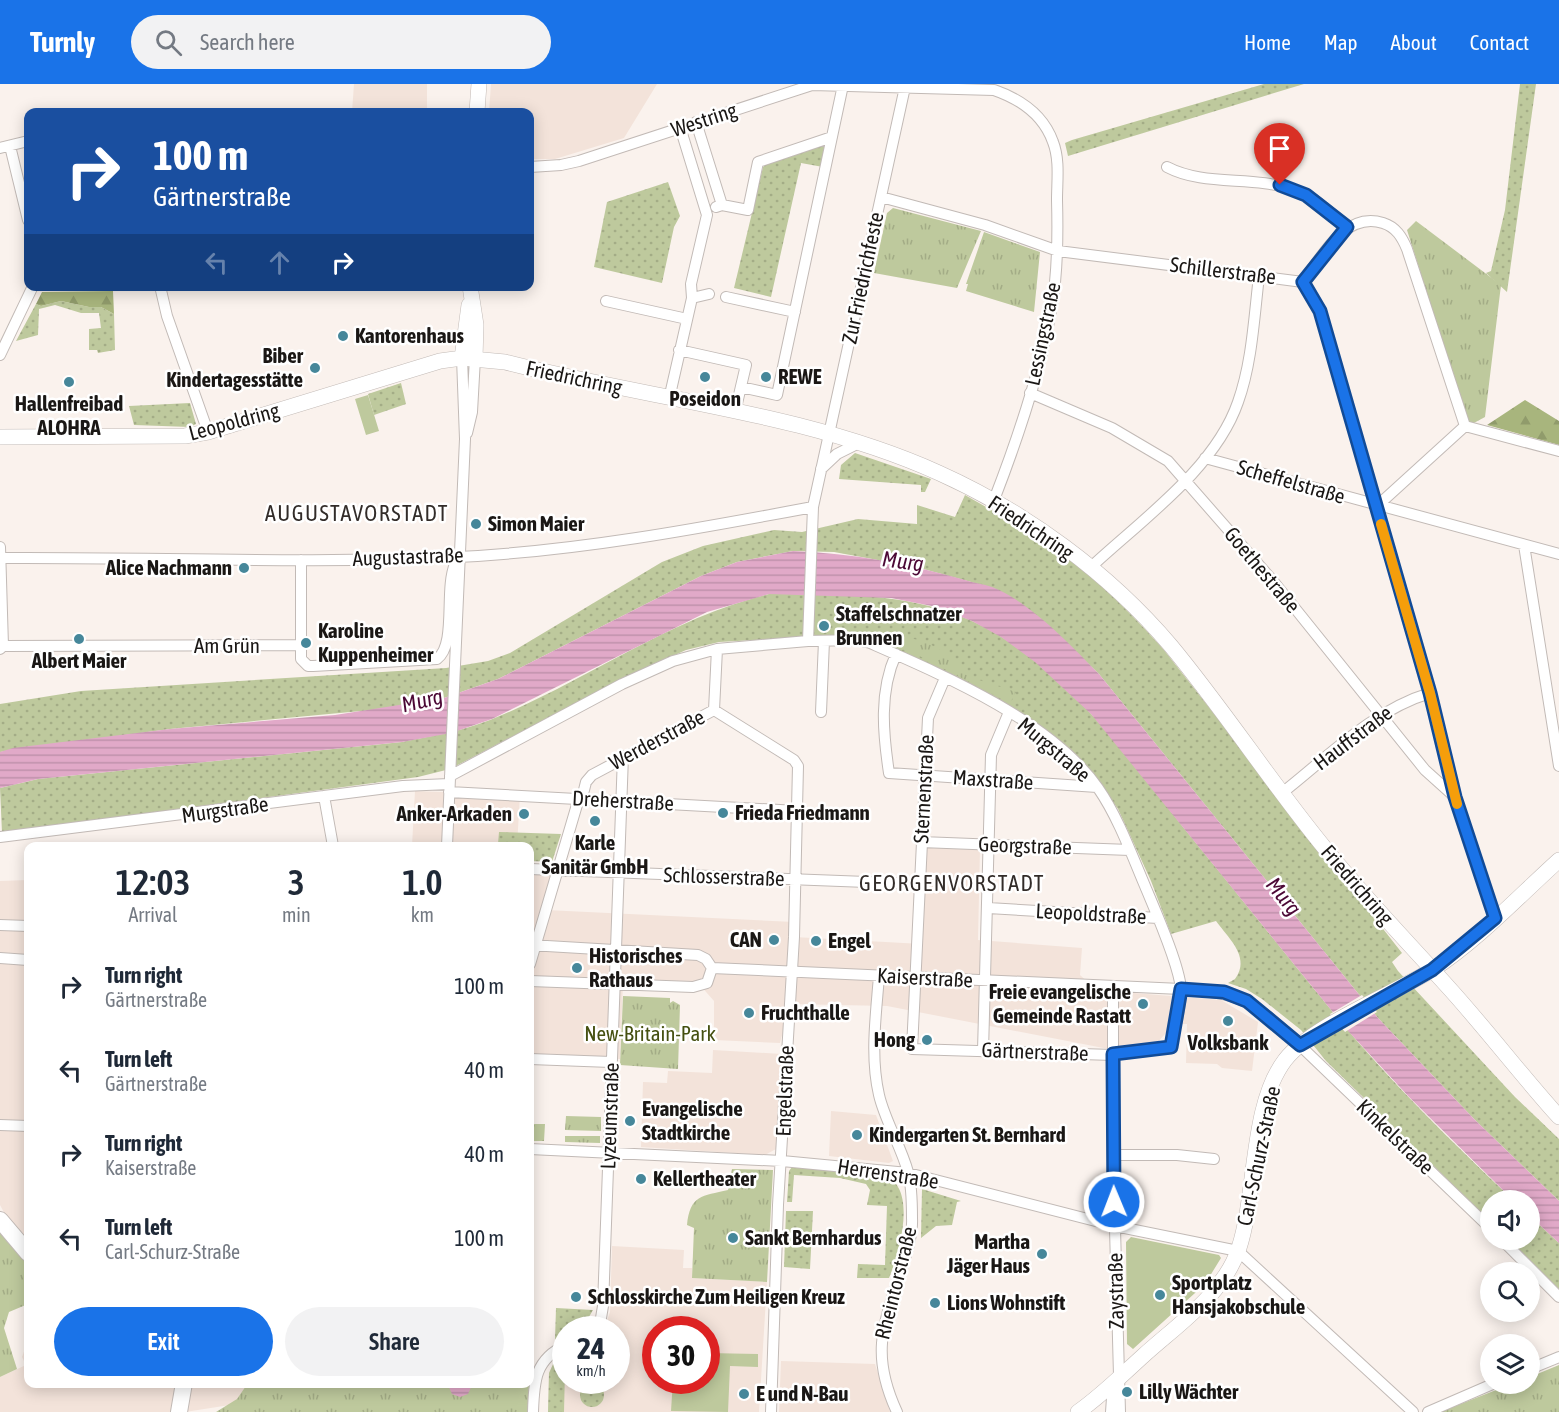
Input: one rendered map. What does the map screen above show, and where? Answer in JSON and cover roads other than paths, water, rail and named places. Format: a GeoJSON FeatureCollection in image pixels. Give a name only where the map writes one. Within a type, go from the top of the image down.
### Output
{"type":"FeatureCollection","features":[{"type":"Feature","properties":{"kind":"main road"},"geometry":{"type":"LineString","coordinates":[[477,108],[479,84]]}},
{"type":"Feature","properties":{"kind":"main road"},"geometry":{"type":"LineString","coordinates":[[468,358],[471,292]]}},
{"type":"Feature","properties":{"kind":"main road","name":"Friedrichring"},"geometry":{"type":"LineString","coordinates":[[468,358],[505,362],[829,433],[937,472],[994,500],[1044,532],[1090,568],[1139,612],[1171,647],[1324,848],[1559,1117]]}},
{"type":"Feature","properties":{"kind":"main road","name":"Leopoldring"},"geometry":{"type":"LineString","coordinates":[[0,436],[149,438],[208,432],[419,367],[468,358]]}},
{"type":"Feature","properties":{"kind":"main road","name":"Carl-Schurz-Straße"},"geometry":{"type":"LineString","coordinates":[[1086,1410],[1219,1285],[1238,1251],[1267,1098],[1278,1071],[1300,1045],[1432,970],[1495,918],[1559,860]]}},
{"type":"Feature","properties":{"kind":"main road"},"geometry":{"type":"LineString","coordinates":[[0,1220],[24,1248]]}},
{"type":"Feature","properties":{"kind":"street","name":"Westring"},"geometry":{"type":"LineString","coordinates":[[534,167],[579,161],[812,85],[994,90],[1015,97],[1031,109],[1043,123],[1053,141],[1058,162]]}},
{"type":"Feature","properties":{"kind":"street"},"geometry":{"type":"LineString","coordinates":[[741,387],[777,395],[843,85]]}},
{"type":"Feature","properties":{"kind":"street","name":"Zur Friedrichfeste"},"geometry":{"type":"LineString","coordinates":[[808,641],[813,507],[905,87]]}},
{"type":"Feature","properties":{"kind":"street"},"geometry":{"type":"LineString","coordinates":[[696,122],[722,205]]}},
{"type":"Feature","properties":{"kind":"street"},"geometry":{"type":"LineString","coordinates":[[669,399],[692,298],[690,284],[707,214],[680,127]]}},
{"type":"Feature","properties":{"kind":"street"},"geometry":{"type":"LineString","coordinates":[[706,210],[722,205],[748,210],[758,162],[832,137]]}},
{"type":"Feature","properties":{"kind":"street"},"geometry":{"type":"LineString","coordinates":[[24,142],[5,147],[24,207]]}},
{"type":"Feature","properties":{"kind":"street","name":"Lessingstraße"},"geometry":{"type":"LineString","coordinates":[[994,500],[1030,393],[1053,304],[1058,251],[1058,162]]}},
{"type":"Feature","properties":{"kind":"street"},"geometry":{"type":"LineString","coordinates":[[1167,167],[1183,175],[1280,185],[1296,190],[1315,201],[1347,227]]}},
{"type":"Feature","properties":{"kind":"street","name":"Schillerstraße"},"geometry":{"type":"LineString","coordinates":[[881,197],[985,225],[1058,251],[1303,282],[1320,311],[1430,693],[1455,797],[1495,918]]}},
{"type":"Feature","properties":{"kind":"street"},"geometry":{"type":"LineString","coordinates":[[1303,282],[1347,227],[1367,221],[1388,224],[1403,239],[1465,426]]}},
{"type":"Feature","properties":{"kind":"street"},"geometry":{"type":"LineString","coordinates":[[1090,568],[1185,479],[1205,458],[1230,422],[1243,386],[1259,276]]}},
{"type":"Feature","properties":{"kind":"street"},"geometry":{"type":"LineString","coordinates":[[0,355],[31,291]]}},
{"type":"Feature","properties":{"kind":"street"},"geometry":{"type":"LineString","coordinates":[[161,291],[167,316],[208,432]]}},
{"type":"Feature","properties":{"kind":"street"},"geometry":{"type":"LineString","coordinates":[[692,298],[709,294]]}},
{"type":"Feature","properties":{"kind":"street"},"geometry":{"type":"LineString","coordinates":[[726,297],[795,312]]}},
{"type":"Feature","properties":{"kind":"street"},"geometry":{"type":"LineString","coordinates":[[606,301],[687,319]]}},
{"type":"Feature","properties":{"kind":"street"},"geometry":{"type":"LineString","coordinates":[[679,350],[746,365],[735,412]]}},
{"type":"Feature","properties":{"kind":"street"},"geometry":{"type":"LineString","coordinates":[[447,842],[468,358]]}},
{"type":"Feature","properties":{"kind":"street","name":"Goethestraße"},"geometry":{"type":"LineString","coordinates":[[1030,393],[1134,439],[1160,455],[1185,479],[1273,581],[1425,770],[1455,797]]}},
{"type":"Feature","properties":{"kind":"street"},"geometry":{"type":"LineString","coordinates":[[1465,426],[1559,451]]}},
{"type":"Feature","properties":{"kind":"street"},"geometry":{"type":"LineString","coordinates":[[1376,507],[1465,426]]}},
{"type":"Feature","properties":{"kind":"street"},"geometry":{"type":"LineString","coordinates":[[821,469],[837,454],[859,443]]}},
{"type":"Feature","properties":{"kind":"street","name":"Scheffelstraße"},"geometry":{"type":"LineString","coordinates":[[1205,458],[1376,507],[1559,554]]}},
{"type":"Feature","properties":{"kind":"street","name":"Augustastraße"},"geometry":{"type":"LineString","coordinates":[[0,558],[301,560],[459,557],[554,549],[633,538],[813,507]]}},
{"type":"Feature","properties":{"kind":"street"},"geometry":{"type":"LineString","coordinates":[[1524,545],[1559,766]]}},
{"type":"Feature","properties":{"kind":"street"},"geometry":{"type":"LineString","coordinates":[[0,547],[2,648]]}},
{"type":"Feature","properties":{"kind":"street"},"geometry":{"type":"LineString","coordinates":[[301,560],[301,659],[308,666],[437,659],[447,646],[449,578],[459,557]]}},
{"type":"Feature","properties":{"kind":"street","name":"Murgstraße"},"geometry":{"type":"LineString","coordinates":[[0,837],[403,786],[449,784],[622,684],[673,661],[717,649],[808,641],[858,640],[896,654],[1009,712],[1058,747],[1097,787],[1130,850],[1158,918],[1181,989]]}},
{"type":"Feature","properties":{"kind":"street"},"geometry":{"type":"LineString","coordinates":[[821,712],[824,641]]}},
{"type":"Feature","properties":{"kind":"street","name":"Am Grün"},"geometry":{"type":"LineString","coordinates":[[2,648],[301,645]]}},
{"type":"Feature","properties":{"kind":"street","name":"Werderstraße"},"geometry":{"type":"LineString","coordinates":[[714,710],[717,649]]}},
{"type":"Feature","properties":{"kind":"street","name":"Maxstraße"},"geometry":{"type":"LineString","coordinates":[[896,654],[886,676],[884,707],[889,773],[1097,787]]}},
{"type":"Feature","properties":{"kind":"street","name":"Sternenstraße"},"geometry":{"type":"LineString","coordinates":[[912,1049],[928,718],[945,678]]}},
{"type":"Feature","properties":{"kind":"street","name":"Hauffstraße"},"geometry":{"type":"LineString","coordinates":[[1282,793],[1382,715],[1406,700],[1430,693]]}},
{"type":"Feature","properties":{"kind":"street","name":"Werderstraße"},"geometry":{"type":"LineString","coordinates":[[534,939],[588,778],[623,756],[714,710]]}},
{"type":"Feature","properties":{"kind":"street","name":"Werderstraße"},"geometry":{"type":"LineString","coordinates":[[714,710],[794,760],[799,770]]}},
{"type":"Feature","properties":{"kind":"street"},"geometry":{"type":"LineString","coordinates":[[983,1051],[993,745],[1009,712]]}},
{"type":"Feature","properties":{"kind":"street","name":"Lyzeumstraße"},"geometry":{"type":"LineString","coordinates":[[601,1316],[623,756]]}},
{"type":"Feature","properties":{"kind":"street","name":"Engelstraße"},"geometry":{"type":"LineString","coordinates":[[771,1412],[799,770]]}},
{"type":"Feature","properties":{"kind":"street","name":"Dreherstraße"},"geometry":{"type":"LineString","coordinates":[[449,784],[581,798],[798,811]]}},
{"type":"Feature","properties":{"kind":"street"},"geometry":{"type":"LineString","coordinates":[[324,796],[332,842]]}},
{"type":"Feature","properties":{"kind":"street","name":"Georgstraße"},"geometry":{"type":"LineString","coordinates":[[921,843],[1130,850]]}},
{"type":"Feature","properties":{"kind":"street","name":"Schlosserstraße"},"geometry":{"type":"LineString","coordinates":[[534,869],[919,884]]}},
{"type":"Feature","properties":{"kind":"street","name":"Leopoldstraße"},"geometry":{"type":"LineString","coordinates":[[988,908],[1158,918]]}},
{"type":"Feature","properties":{"kind":"street"},"geometry":{"type":"LineString","coordinates":[[0,925],[24,926]]}},
{"type":"Feature","properties":{"kind":"street","name":"Kaiserstraße"},"geometry":{"type":"LineString","coordinates":[[534,945],[603,947],[615,950],[698,955],[706,959],[712,968],[1224,992],[1247,1001],[1300,1045]]}},
{"type":"Feature","properties":{"kind":"street"},"geometry":{"type":"LineString","coordinates":[[0,958],[24,960]]}},
{"type":"Feature","properties":{"kind":"street"},"geometry":{"type":"LineString","coordinates":[[534,981],[700,986],[709,979],[712,968]]}},
{"type":"Feature","properties":{"kind":"street","name":"Rheintorstraße"},"geometry":{"type":"LineString","coordinates":[[879,976],[874,1052],[875,1073],[879,1096],[908,1173],[913,1221],[906,1255],[882,1328],[880,1349],[884,1382],[897,1412]]}},
{"type":"Feature","properties":{"kind":"street","name":"Zaystraße"},"geometry":{"type":"LineString","coordinates":[[1113,986],[1113,1155],[1120,1412]]}},
{"type":"Feature","properties":{"kind":"street","name":"Gärtnerstraße"},"geometry":{"type":"LineString","coordinates":[[912,1049],[1113,1054],[1171,1047],[1181,989]]}},
{"type":"Feature","properties":{"kind":"street","name":"Kinkelstraße"},"geometry":{"type":"LineString","coordinates":[[1300,1045],[1480,1218]]}},
{"type":"Feature","properties":{"kind":"street"},"geometry":{"type":"LineString","coordinates":[[534,1059],[612,1062]]}},
{"type":"Feature","properties":{"kind":"street"},"geometry":{"type":"LineString","coordinates":[[0,1125],[24,1126]]}},
{"type":"Feature","properties":{"kind":"street","name":"Herrenstraße"},"geometry":{"type":"LineString","coordinates":[[534,1149],[782,1161],[908,1173],[1115,1226],[1238,1251]]}},
{"type":"Feature","properties":{"kind":"street"},"geometry":{"type":"LineString","coordinates":[[1113,1155],[1177,1155],[1214,1159]]}},
{"type":"Feature","properties":{"kind":"street"},"geometry":{"type":"LineString","coordinates":[[1512,1250],[1559,1297]]}},
{"type":"Feature","properties":{"kind":"street"},"geometry":{"type":"LineString","coordinates":[[1238,1251],[1413,1412]]}},
{"type":"Feature","properties":{"kind":"street"},"geometry":{"type":"LineString","coordinates":[[534,1383],[538,1368],[552,1352]]}},
{"type":"Feature","properties":{"kind":"street"},"geometry":{"type":"LineString","coordinates":[[1540,1365],[1559,1357]]}},
{"type":"Feature","properties":{"kind":"street","name":"Zaystraße"},"geometry":{"type":"LineString","coordinates":[[1112,1412],[1112,1398],[1119,1379]]}},
{"type":"Feature","properties":{"kind":"street"},"geometry":{"type":"LineString","coordinates":[[532,1412],[534,1388]]}},
{"type":"Feature","properties":{"kind":"street"},"geometry":{"type":"LineString","coordinates":[[1428,1412],[1480,1389]]}},
{"type":"Feature","properties":{"kind":"place","name":"Kantorenhaus"},"geometry":{"type":"Point","coordinates":[343,336]}},
{"type":"Feature","properties":{"kind":"place","name":"Biber Kindertagesstätte"},"geometry":{"type":"Point","coordinates":[315,368]}},
{"type":"Feature","properties":{"kind":"place","name":"Poseidon"},"geometry":{"type":"Point","coordinates":[705,377]}},
{"type":"Feature","properties":{"kind":"place","name":"REWE"},"geometry":{"type":"Point","coordinates":[766,377]}},
{"type":"Feature","properties":{"kind":"place","name":"Hallenfreibad ALOHRA"},"geometry":{"type":"Point","coordinates":[69,382]}},
{"type":"Feature","properties":{"kind":"place","name":"Simon Maier"},"geometry":{"type":"Point","coordinates":[476,524]}},
{"type":"Feature","properties":{"kind":"place","name":"Alice Nachmann"},"geometry":{"type":"Point","coordinates":[244,568]}},
{"type":"Feature","properties":{"kind":"place","name":"Staffelschnatzer Brunnen"},"geometry":{"type":"Point","coordinates":[824,626]}},
{"type":"Feature","properties":{"kind":"place","name":"Albert Maier"},"geometry":{"type":"Point","coordinates":[79,639]}},
{"type":"Feature","properties":{"kind":"place","name":"Karoline Kuppenheimer"},"geometry":{"type":"Point","coordinates":[306,643]}},
{"type":"Feature","properties":{"kind":"place","name":"Frieda Friedmann"},"geometry":{"type":"Point","coordinates":[723,813]}},
{"type":"Feature","properties":{"kind":"place","name":"Anker-Arkaden"},"geometry":{"type":"Point","coordinates":[524,814]}},
{"type":"Feature","properties":{"kind":"place","name":"Karle Sanitär GmbH"},"geometry":{"type":"Point","coordinates":[595,821]}},
{"type":"Feature","properties":{"kind":"place","name":"CAN"},"geometry":{"type":"Point","coordinates":[774,940]}},
{"type":"Feature","properties":{"kind":"place","name":"Engel"},"geometry":{"type":"Point","coordinates":[816,941]}},
{"type":"Feature","properties":{"kind":"place","name":"Historisches Rathaus"},"geometry":{"type":"Point","coordinates":[577,968]}},
{"type":"Feature","properties":{"kind":"place","name":"Freie evangelische Gemeinde Rastatt"},"geometry":{"type":"Point","coordinates":[1143,1004]}},
{"type":"Feature","properties":{"kind":"place","name":"Fruchthalle"},"geometry":{"type":"Point","coordinates":[749,1013]}},
{"type":"Feature","properties":{"kind":"place","name":"Volksbank"},"geometry":{"type":"Point","coordinates":[1228,1021]}},
{"type":"Feature","properties":{"kind":"place","name":"Hong"},"geometry":{"type":"Point","coordinates":[927,1040]}},
{"type":"Feature","properties":{"kind":"place","name":"Evangelische Stadtkirche"},"geometry":{"type":"Point","coordinates":[630,1121]}},
{"type":"Feature","properties":{"kind":"place","name":"Kindergarten St. Bernhard"},"geometry":{"type":"Point","coordinates":[857,1135]}},
{"type":"Feature","properties":{"kind":"place","name":"Kellertheater"},"geometry":{"type":"Point","coordinates":[641,1179]}},
{"type":"Feature","properties":{"kind":"place","name":"Sankt Bernhardus"},"geometry":{"type":"Point","coordinates":[733,1238]}},
{"type":"Feature","properties":{"kind":"place","name":"Martha Jäger Haus"},"geometry":{"type":"Point","coordinates":[1042,1254]}},
{"type":"Feature","properties":{"kind":"place","name":"Sportplatz Hansjakobschule"},"geometry":{"type":"Point","coordinates":[1160,1295]}},
{"type":"Feature","properties":{"kind":"place","name":"Schlosskirche Zum Heiligen Kreuz"},"geometry":{"type":"Point","coordinates":[576,1297]}},
{"type":"Feature","properties":{"kind":"place","name":"Lions Wohnstift"},"geometry":{"type":"Point","coordinates":[935,1303]}},
{"type":"Feature","properties":{"kind":"place","name":"Lilly Wächter"},"geometry":{"type":"Point","coordinates":[1127,1392]}},
{"type":"Feature","properties":{"kind":"place","name":"E und N-Bau"},"geometry":{"type":"Point","coordinates":[744,1394]}},
{"type":"Feature","properties":{"kind":"district","name":"AUGUSTAVORSTADT"},"geometry":{"type":"Point","coordinates":[357,513]}},
{"type":"Feature","properties":{"kind":"district","name":"GEORGENVORSTADT"},"geometry":{"type":"Point","coordinates":[952,883]}},
{"type":"Feature","properties":{"kind":"water label","name":"Murg"},"geometry":{"type":"Point","coordinates":[903,561]}},
{"type":"Feature","properties":{"kind":"water label","name":"Murg"},"geometry":{"type":"Point","coordinates":[422,700]}},
{"type":"Feature","properties":{"kind":"water label","name":"Murg"},"geometry":{"type":"Point","coordinates":[1284,896]}},
{"type":"Feature","properties":{"kind":"park label","name":"New-Britain-Park"},"geometry":{"type":"Point","coordinates":[650,1034]}}]}
